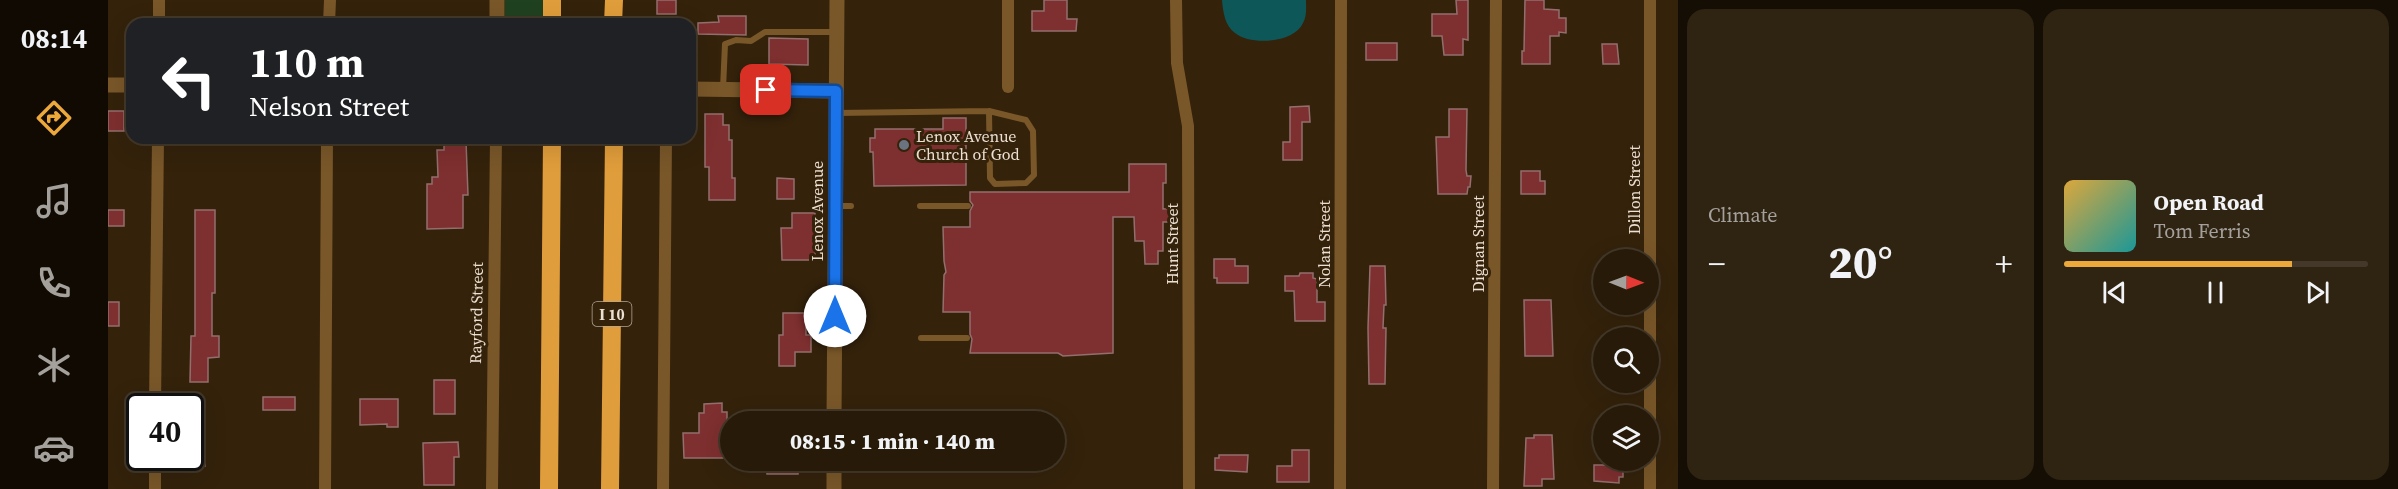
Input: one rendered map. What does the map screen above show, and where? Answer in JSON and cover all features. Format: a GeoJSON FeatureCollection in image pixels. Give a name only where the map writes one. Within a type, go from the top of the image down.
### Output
{"type":"FeatureCollection","features":[{"type":"Feature","properties":{"kind":"highway"},"geometry":{"type":"LineString","coordinates":[[552,0],[552,18]]}},
{"type":"Feature","properties":{"kind":"highway"},"geometry":{"type":"LineString","coordinates":[[614,0],[614,18]]}},
{"type":"Feature","properties":{"kind":"highway"},"geometry":{"type":"LineString","coordinates":[[549,489],[552,144]]}},
{"type":"Feature","properties":{"kind":"highway","name":"I 10"},"geometry":{"type":"LineString","coordinates":[[610,489],[614,144]]}},
{"type":"Feature","properties":{"kind":"street"},"geometry":{"type":"LineString","coordinates":[[159,0],[159,18]]}},
{"type":"Feature","properties":{"kind":"street"},"geometry":{"type":"LineString","coordinates":[[329,18],[330,0]]}},
{"type":"Feature","properties":{"kind":"street"},"geometry":{"type":"LineString","coordinates":[[497,0],[497,18]]}},
{"type":"Feature","properties":{"kind":"street","name":"Lenox Avenue"},"geometry":{"type":"LineString","coordinates":[[834,411],[837,0]]}},
{"type":"Feature","properties":{"kind":"street"},"geometry":{"type":"LineString","coordinates":[[1008,0],[1008,87]]}},
{"type":"Feature","properties":{"kind":"street","name":"Hunt Street"},"geometry":{"type":"LineString","coordinates":[[1176,0],[1177,63],[1188,126],[1189,489]]}},
{"type":"Feature","properties":{"kind":"street","name":"Nolan Street"},"geometry":{"type":"LineString","coordinates":[[1340,489],[1341,0]]}},
{"type":"Feature","properties":{"kind":"street","name":"Dignan Street"},"geometry":{"type":"LineString","coordinates":[[1493,489],[1496,0]]}},
{"type":"Feature","properties":{"kind":"street","name":"Dillon Street"},"geometry":{"type":"LineString","coordinates":[[1650,0],[1650,489]]}},
{"type":"Feature","properties":{"kind":"street"},"geometry":{"type":"LineString","coordinates":[[108,85],[126,85]]}},
{"type":"Feature","properties":{"kind":"street"},"geometry":{"type":"LineString","coordinates":[[696,89],[836,91]]}},
{"type":"Feature","properties":{"kind":"street"},"geometry":{"type":"LineString","coordinates":[[155,393],[158,144]]}},
{"type":"Feature","properties":{"kind":"street"},"geometry":{"type":"LineString","coordinates":[[325,489],[327,144]]}},
{"type":"Feature","properties":{"kind":"street","name":"Rayford Street"},"geometry":{"type":"LineString","coordinates":[[492,489],[496,144]]}},
{"type":"Feature","properties":{"kind":"street"},"geometry":{"type":"LineString","coordinates":[[663,489],[666,144]]}},
{"type":"Feature","properties":{"kind":"street"},"geometry":{"type":"LineString","coordinates":[[154,489],[155,471]]}},
{"type":"Feature","properties":{"kind":"street"},"geometry":{"type":"LineString","coordinates":[[834,471],[834,489]]}},
{"type":"Feature","properties":{"kind":"lane"},"geometry":{"type":"LineString","coordinates":[[723,90],[725,44],[728,41],[751,41],[765,32],[836,32]]}},
{"type":"Feature","properties":{"kind":"lane"},"geometry":{"type":"LineString","coordinates":[[836,113],[989,111],[1026,120],[1033,131],[1034,175],[1026,183],[995,184],[990,178],[989,111]]}},
{"type":"Feature","properties":{"kind":"lane"},"geometry":{"type":"LineString","coordinates":[[835,206],[851,206]]}},
{"type":"Feature","properties":{"kind":"lane"},"geometry":{"type":"LineString","coordinates":[[920,206],[968,206]]}},
{"type":"Feature","properties":{"kind":"lane"},"geometry":{"type":"LineString","coordinates":[[834,338],[851,338]]}},
{"type":"Feature","properties":{"kind":"lane"},"geometry":{"type":"LineString","coordinates":[[921,338],[967,338]]}},
{"type":"Feature","properties":{"kind":"green space"},"geometry":{"type":"Polygon","coordinates":[[[505,0],[544,0],[545,18],[505,18],[505,0]]]}},
{"type":"Feature","properties":{"kind":"water"},"geometry":{"type":"Polygon","coordinates":[[[1222,0],[1306,0],[1306,15],[1298,30],[1291,35],[1272,40],[1251,40],[1235,33],[1229,27],[1222,0]]]}},
{"type":"Feature","properties":{"kind":"building"},"geometry":{"type":"Polygon","coordinates":[[[657,0],[676,0],[676,14],[657,14],[657,0]]]}},
{"type":"Feature","properties":{"kind":"building"},"geometry":{"type":"Polygon","coordinates":[[[1044,0],[1067,0],[1067,19],[1077,19],[1076,31],[1032,31],[1032,11],[1044,11],[1044,0]]]}},
{"type":"Feature","properties":{"kind":"building"},"geometry":{"type":"Polygon","coordinates":[[[1456,0],[1468,0],[1468,40],[1463,39],[1463,55],[1444,55],[1442,36],[1432,36],[1432,14],[1457,14],[1456,0]]]}},
{"type":"Feature","properties":{"kind":"building"},"geometry":{"type":"Polygon","coordinates":[[[1525,0],[1544,0],[1544,9],[1559,10],[1559,18],[1566,18],[1566,33],[1559,32],[1559,36],[1550,36],[1550,64],[1522,64],[1525,0]]]}},
{"type":"Feature","properties":{"kind":"building"},"geometry":{"type":"Polygon","coordinates":[[[718,16],[746,16],[746,35],[698,34],[698,23],[719,22],[718,16]]]}},
{"type":"Feature","properties":{"kind":"building"},"geometry":{"type":"Polygon","coordinates":[[[769,38],[808,39],[808,65],[769,64],[769,38]]]}},
{"type":"Feature","properties":{"kind":"building"},"geometry":{"type":"Polygon","coordinates":[[[1366,43],[1397,43],[1397,60],[1366,60],[1366,43]]]}},
{"type":"Feature","properties":{"kind":"building"},"geometry":{"type":"Polygon","coordinates":[[[1602,44],[1617,44],[1619,64],[1603,64],[1602,44]]]}},
{"type":"Feature","properties":{"kind":"building"},"geometry":{"type":"Polygon","coordinates":[[[1309,106],[1310,122],[1302,122],[1302,160],[1283,160],[1283,142],[1290,142],[1290,107],[1309,106]]]}},
{"type":"Feature","properties":{"kind":"building"},"geometry":{"type":"Polygon","coordinates":[[[1449,109],[1467,109],[1466,170],[1467,176],[1471,176],[1467,194],[1438,194],[1436,137],[1449,137],[1449,109]]]}},
{"type":"Feature","properties":{"kind":"building"},"geometry":{"type":"Polygon","coordinates":[[[108,111],[124,111],[124,131],[108,131],[108,111]]]}},
{"type":"Feature","properties":{"kind":"building"},"geometry":{"type":"Polygon","coordinates":[[[705,114],[723,114],[723,125],[729,125],[735,200],[709,200],[709,167],[705,167],[705,114]]]}},
{"type":"Feature","properties":{"kind":"building"},"geometry":{"type":"Polygon","coordinates":[[[943,118],[966,118],[966,185],[874,186],[873,152],[870,152],[870,138],[875,138],[875,129],[943,129],[943,118]]]}},
{"type":"Feature","properties":{"kind":"building"},"geometry":{"type":"Polygon","coordinates":[[[444,144],[466,144],[468,195],[463,195],[463,228],[427,229],[427,184],[432,184],[432,177],[438,177],[437,150],[444,150],[444,144]]]}},
{"type":"Feature","properties":{"kind":"building"},"geometry":{"type":"Polygon","coordinates":[[[1129,164],[1166,164],[1163,209],[1177,208],[1177,222],[1163,222],[1163,251],[1158,251],[1158,264],[1145,264],[1144,241],[1135,241],[1134,217],[1113,217],[1113,353],[1063,356],[1058,353],[970,353],[972,339],[970,312],[943,312],[946,272],[943,227],[970,227],[970,211],[973,205],[970,201],[970,192],[1129,192],[1129,164]]]}},
{"type":"Feature","properties":{"kind":"building"},"geometry":{"type":"Polygon","coordinates":[[[1521,171],[1540,171],[1540,181],[1545,181],[1545,194],[1521,194],[1521,171]]]}},
{"type":"Feature","properties":{"kind":"building"},"geometry":{"type":"Polygon","coordinates":[[[777,178],[794,179],[794,199],[777,199],[777,178]]]}},
{"type":"Feature","properties":{"kind":"building"},"geometry":{"type":"Polygon","coordinates":[[[108,210],[124,210],[124,226],[108,226],[108,210]]]}},
{"type":"Feature","properties":{"kind":"building"},"geometry":{"type":"Polygon","coordinates":[[[195,210],[215,210],[215,293],[212,293],[212,336],[219,336],[219,357],[208,358],[208,382],[190,382],[191,336],[195,336],[195,210]]]}},
{"type":"Feature","properties":{"kind":"building"},"geometry":{"type":"Polygon","coordinates":[[[792,213],[815,213],[815,260],[782,260],[781,228],[792,228],[792,213]]]}},
{"type":"Feature","properties":{"kind":"building"},"geometry":{"type":"Polygon","coordinates":[[[1214,259],[1235,259],[1235,266],[1248,266],[1248,283],[1217,283],[1217,278],[1214,278],[1214,259]]]}},
{"type":"Feature","properties":{"kind":"building"},"geometry":{"type":"Polygon","coordinates":[[[1370,266],[1385,266],[1386,305],[1384,305],[1383,328],[1386,328],[1385,384],[1369,384],[1370,266]]]}},
{"type":"Feature","properties":{"kind":"building"},"geometry":{"type":"Polygon","coordinates":[[[1300,273],[1313,273],[1313,278],[1317,279],[1317,302],[1325,302],[1325,321],[1295,321],[1294,291],[1285,291],[1285,276],[1299,276],[1300,273]]]}},
{"type":"Feature","properties":{"kind":"building"},"geometry":{"type":"Polygon","coordinates":[[[1524,300],[1551,300],[1553,356],[1525,356],[1524,300]]]}},
{"type":"Feature","properties":{"kind":"building"},"geometry":{"type":"Polygon","coordinates":[[[108,302],[119,302],[119,326],[108,326],[108,302]]]}},
{"type":"Feature","properties":{"kind":"building"},"geometry":{"type":"Polygon","coordinates":[[[783,313],[806,313],[806,335],[811,335],[811,352],[795,352],[795,366],[779,366],[779,335],[783,335],[783,313]]]}},
{"type":"Feature","properties":{"kind":"building"},"geometry":{"type":"Polygon","coordinates":[[[434,380],[455,380],[455,414],[434,414],[434,380]]]}},
{"type":"Feature","properties":{"kind":"building"},"geometry":{"type":"Polygon","coordinates":[[[263,397],[295,397],[295,410],[263,410],[263,397]]]}},
{"type":"Feature","properties":{"kind":"building"},"geometry":{"type":"Polygon","coordinates":[[[360,399],[398,399],[398,427],[387,427],[387,424],[360,425],[360,399]]]}},
{"type":"Feature","properties":{"kind":"building"},"geometry":{"type":"Polygon","coordinates":[[[722,403],[720,458],[684,458],[683,433],[699,433],[699,413],[704,413],[704,404],[722,403]]]}},
{"type":"Feature","properties":{"kind":"building"},"geometry":{"type":"Polygon","coordinates":[[[1534,435],[1552,435],[1554,479],[1542,479],[1542,486],[1524,486],[1526,438],[1534,438],[1534,435]]]}},
{"type":"Feature","properties":{"kind":"building"},"geometry":{"type":"Polygon","coordinates":[[[458,442],[459,457],[454,457],[454,485],[424,485],[423,443],[458,442]]]}},
{"type":"Feature","properties":{"kind":"building"},"geometry":{"type":"Polygon","coordinates":[[[1292,450],[1309,450],[1309,482],[1277,482],[1277,466],[1292,466],[1292,450]]]}},
{"type":"Feature","properties":{"kind":"building"},"geometry":{"type":"Polygon","coordinates":[[[1219,455],[1248,455],[1247,472],[1215,470],[1215,458],[1219,458],[1219,455]]]}},
{"type":"Feature","properties":{"kind":"building"},"geometry":{"type":"Polygon","coordinates":[[[767,471],[798,471],[798,474],[767,474],[767,471]]]}},
{"type":"Feature","properties":{"kind":"building"},"geometry":{"type":"Polygon","coordinates":[[[1594,471],[1623,471],[1623,477],[1619,477],[1619,483],[1594,481],[1594,471]]]}},
{"type":"Feature","properties":{"kind":"place","name":"Lenox Avenue Church of God"},"geometry":{"type":"Point","coordinates":[904,145]}},
{"type":"Feature","properties":{"kind":"route"},"geometry":{"type":"LineString","coordinates":[[766,90],[836,91],[835,316]]}}]}
